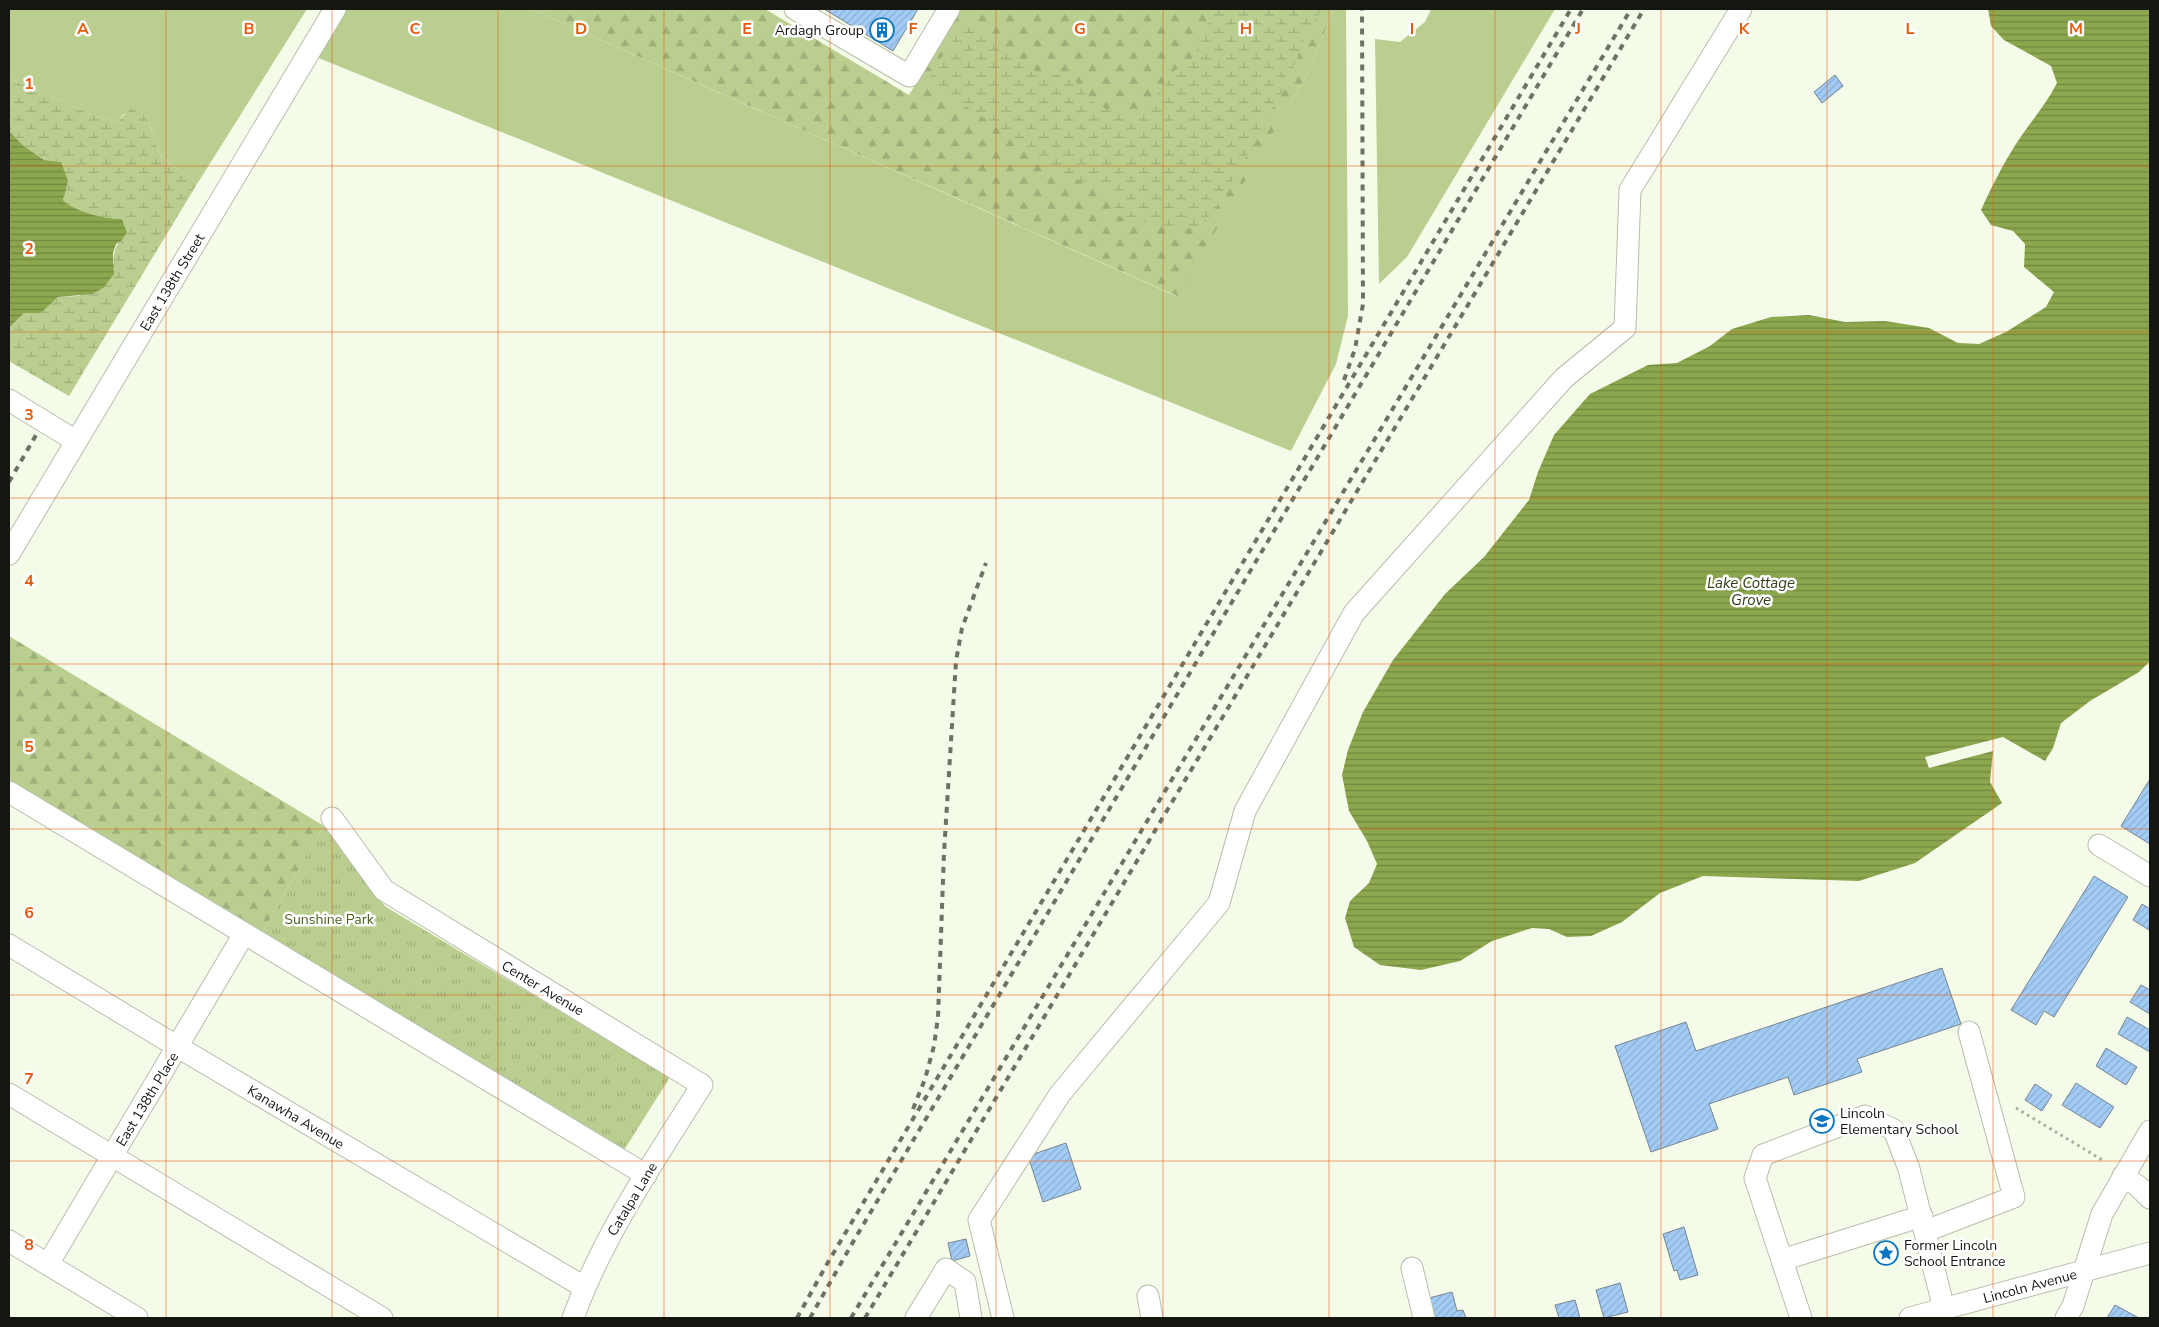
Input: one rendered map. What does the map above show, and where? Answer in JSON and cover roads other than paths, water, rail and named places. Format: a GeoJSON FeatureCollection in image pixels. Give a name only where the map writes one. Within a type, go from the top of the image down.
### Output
{"type":"FeatureCollection","features":[{"type":"Feature","properties":{"kind":"street","name":"East 138th Street"},"geometry":{"type":"LineString","coordinates":[[9,554],[335,9]]}},
{"type":"Feature","properties":{"kind":"street"},"geometry":{"type":"LineString","coordinates":[[795,9],[909,76],[948,9]]}},
{"type":"Feature","properties":{"kind":"street"},"geometry":{"type":"LineString","coordinates":[[1004,1318],[979,1220],[1060,1094],[1219,903],[1245,811],[1354,613],[1564,378],[1625,328],[1630,190],[1741,9]]}},
{"type":"Feature","properties":{"kind":"street"},"geometry":{"type":"LineString","coordinates":[[9,400],[76,441]]}},
{"type":"Feature","properties":{"kind":"street"},"geometry":{"type":"LineString","coordinates":[[9,792],[646,1175]]}},
{"type":"Feature","properties":{"kind":"street","name":"Center Avenue"},"geometry":{"type":"LineString","coordinates":[[332,818],[384,890],[702,1085]]}},
{"type":"Feature","properties":{"kind":"street"},"geometry":{"type":"LineString","coordinates":[[2099,844],[2150,876]]}},
{"type":"Feature","properties":{"kind":"street","name":"East 138th Place"},"geometry":{"type":"LineString","coordinates":[[48,1264],[244,934]]}},
{"type":"Feature","properties":{"kind":"street","name":"Kanawha Avenue"},"geometry":{"type":"LineString","coordinates":[[9,944],[178,1047],[584,1287]]}},
{"type":"Feature","properties":{"kind":"street"},"geometry":{"type":"LineString","coordinates":[[1782,1260],[1924,1224],[2014,1197],[1969,1032]]}},
{"type":"Feature","properties":{"kind":"street","name":"Catalpa Lane"},"geometry":{"type":"LineString","coordinates":[[573,1318],[584,1287],[605,1246],[646,1175],[702,1085]]}},
{"type":"Feature","properties":{"kind":"street"},"geometry":{"type":"LineString","coordinates":[[9,1094],[382,1318]]}},
{"type":"Feature","properties":{"kind":"street"},"geometry":{"type":"LineString","coordinates":[[1801,1318],[1755,1178],[1763,1155],[1865,1116],[1894,1130],[1909,1169],[1944,1309]]}},
{"type":"Feature","properties":{"kind":"street"},"geometry":{"type":"LineString","coordinates":[[2066,1318],[2073,1306],[2102,1214],[2150,1131]]}},
{"type":"Feature","properties":{"kind":"street"},"geometry":{"type":"LineString","coordinates":[[2123,1176],[2149,1192]]}},
{"type":"Feature","properties":{"kind":"street"},"geometry":{"type":"LineString","coordinates":[[9,1241],[137,1318]]}},
{"type":"Feature","properties":{"kind":"street","name":"Lincoln Avenue"},"geometry":{"type":"LineString","coordinates":[[1910,1318],[2150,1253]]}},
{"type":"Feature","properties":{"kind":"street"},"geometry":{"type":"LineString","coordinates":[[1412,1268],[1424,1318]]}},
{"type":"Feature","properties":{"kind":"street"},"geometry":{"type":"LineString","coordinates":[[916,1318],[946,1269],[966,1282],[971,1318]]}},
{"type":"Feature","properties":{"kind":"street"},"geometry":{"type":"LineString","coordinates":[[1148,1296],[1152,1318]]}},
{"type":"Feature","properties":{"kind":"water","name":"Lake Cottage Grove"},"geometry":{"type":"Polygon","coordinates":[[[1988,9],[2150,9],[2150,661],[2139,672],[2090,701],[2061,723],[2053,748],[2045,761],[2003,737],[1925,757],[1929,768],[1993,751],[1990,782],[2002,803],[1915,863],[1859,881],[1703,876],[1660,893],[1622,922],[1591,936],[1567,937],[1549,929],[1532,928],[1492,941],[1460,961],[1421,970],[1380,965],[1354,947],[1345,918],[1350,901],[1369,883],[1377,864],[1367,841],[1349,811],[1342,775],[1348,750],[1363,712],[1393,660],[1445,594],[1484,557],[1529,500],[1538,472],[1554,435],[1590,394],[1648,365],[1677,363],[1710,346],[1732,329],[1771,317],[1809,315],[1845,322],[1885,321],[1929,328],[1958,343],[1979,344],[2006,332],[2046,307],[2054,292],[2024,267],[2025,244],[2013,231],[1991,225],[1981,210],[2011,153],[2057,83],[2051,66],[2004,40],[1991,26],[1988,9]]]}},
{"type":"Feature","properties":{"kind":"water"},"geometry":{"type":"Polygon","coordinates":[[[9,131],[24,146],[44,160],[61,162],[68,181],[63,200],[75,208],[91,214],[122,219],[127,232],[122,240],[116,244],[113,253],[114,274],[103,288],[92,294],[58,297],[41,313],[24,313],[9,328],[9,131]]]}},
{"type":"Feature","properties":{"kind":"railway"},"geometry":{"type":"LineString","coordinates":[[1344,380],[1355,349],[1363,304],[1362,9]]}},
{"type":"Feature","properties":{"kind":"railway"},"geometry":{"type":"LineString","coordinates":[[797,1318],[827,1264],[1571,9]]}},
{"type":"Feature","properties":{"kind":"railway"},"geometry":{"type":"LineString","coordinates":[[810,1318],[853,1242],[1583,9]]}},
{"type":"Feature","properties":{"kind":"railway"},"geometry":{"type":"LineString","coordinates":[[851,1318],[1631,9]]}},
{"type":"Feature","properties":{"kind":"railway"},"geometry":{"type":"LineString","coordinates":[[865,1318],[1644,9]]}},
{"type":"Feature","properties":{"kind":"railway"},"geometry":{"type":"LineString","coordinates":[[9,482],[36,435]]}},
{"type":"Feature","properties":{"kind":"railway"},"geometry":{"type":"LineString","coordinates":[[913,1109],[925,1079],[934,1046],[938,1017],[944,853],[956,661],[962,628],[986,563]]}},
{"type":"Feature","properties":{"kind":"place","name":"Ardagh Group"},"geometry":{"type":"Point","coordinates":[882,30]}},
{"type":"Feature","properties":{"kind":"place","name":"Lincoln Elementary School"},"geometry":{"type":"Point","coordinates":[1822,1121]}},
{"type":"Feature","properties":{"kind":"place","name":"Former Lincoln School Entrance"},"geometry":{"type":"Point","coordinates":[1886,1253]}},
{"type":"Feature","properties":{"kind":"park label","name":"Sunshine Park"},"geometry":{"type":"Point","coordinates":[329,919]}}]}
